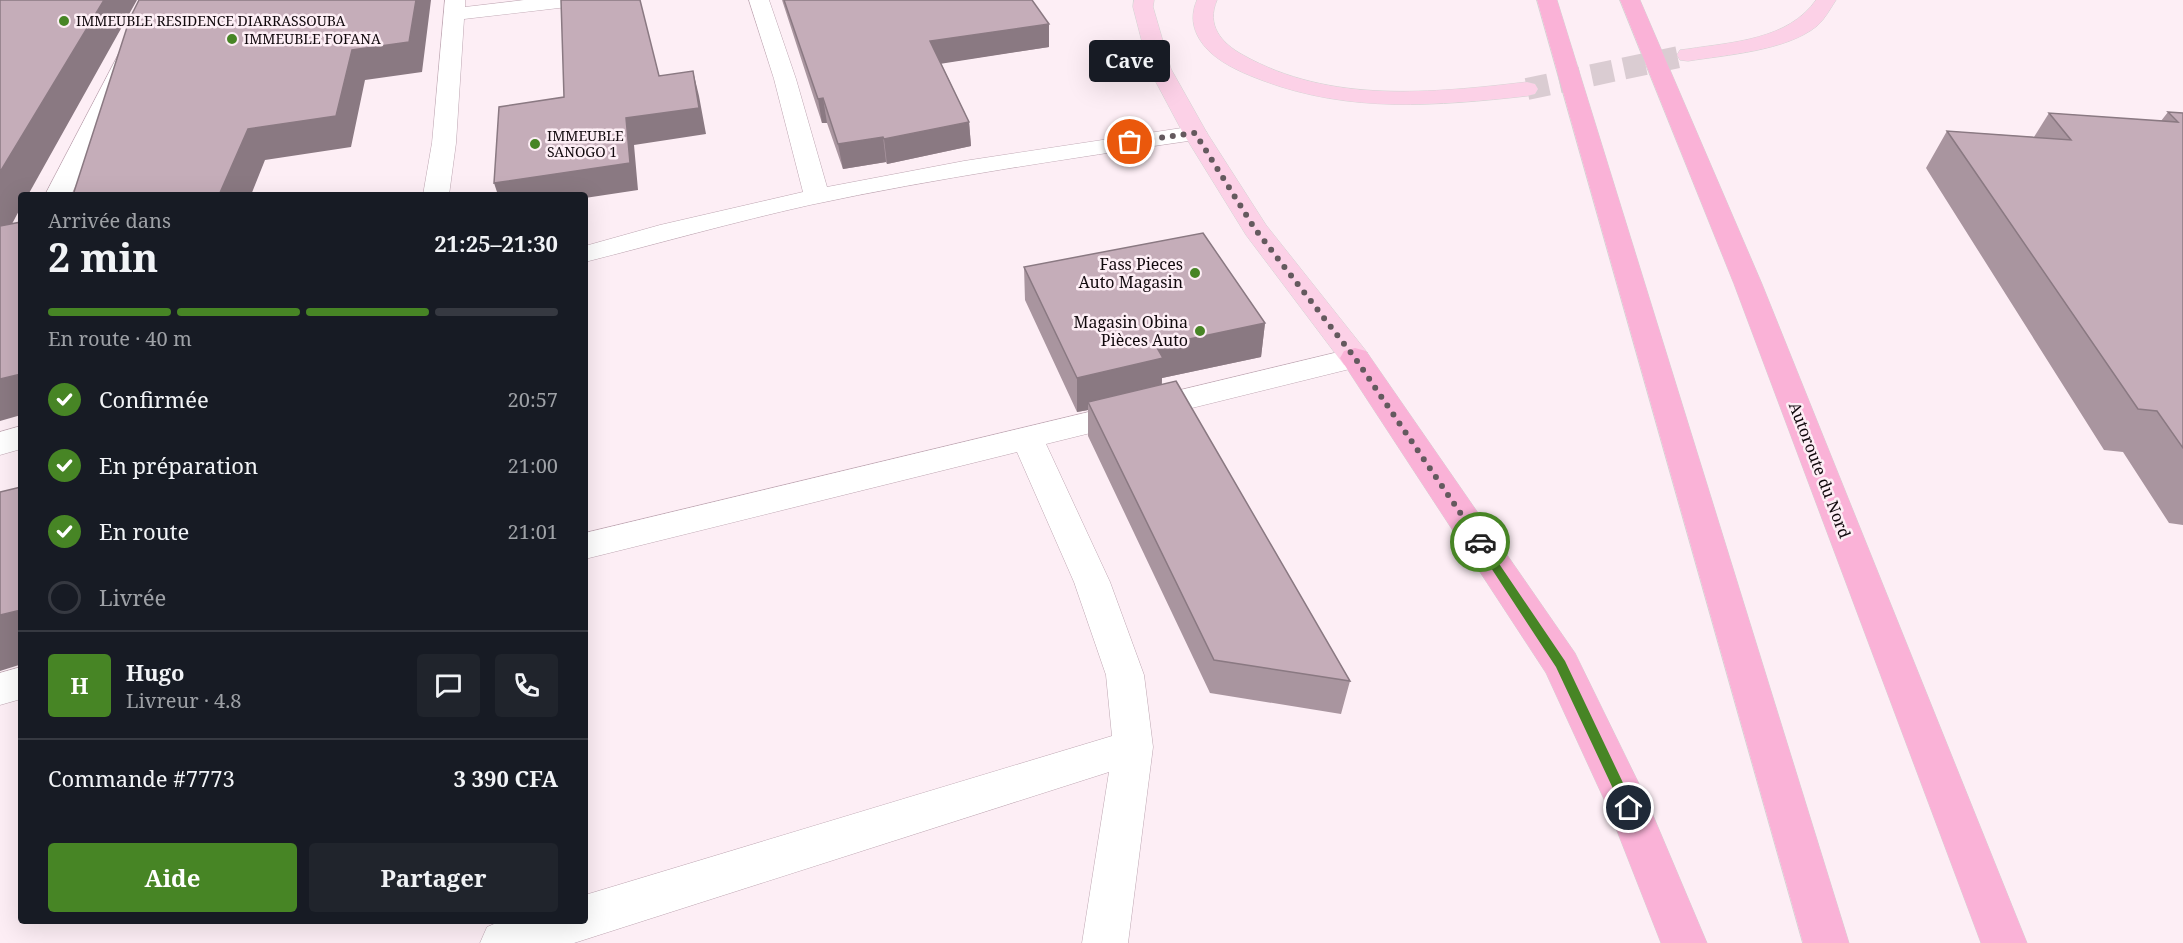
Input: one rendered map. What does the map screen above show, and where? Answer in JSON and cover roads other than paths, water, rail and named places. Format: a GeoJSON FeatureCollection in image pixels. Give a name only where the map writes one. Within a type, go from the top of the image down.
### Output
{"type":"FeatureCollection","features":[{"type":"Feature","properties":{"kind":"highway"},"geometry":{"type":"LineString","coordinates":[[1547,0],[1826,943]]}},
{"type":"Feature","properties":{"kind":"highway","name":"Autoroute du Nord"},"geometry":{"type":"LineString","coordinates":[[1630,0],[1748,284],[2004,943]]}},
{"type":"Feature","properties":{"kind":"highway"},"geometry":{"type":"LineString","coordinates":[[1355,358],[1561,664],[1629,808],[1684,943]]}},
{"type":"Feature","properties":{"kind":"main road"},"geometry":{"type":"LineString","coordinates":[[1144,0],[1143,7],[1160,69],[1195,133],[1255,229],[1355,358]]}},
{"type":"Feature","properties":{"kind":"main road"},"geometry":{"type":"LineString","coordinates":[[1207,0],[1201,22],[1209,41],[1234,61],[1293,86],[1354,97],[1437,99],[1527,89]]}},
{"type":"Feature","properties":{"kind":"main road"},"geometry":{"type":"LineString","coordinates":[[1689,55],[1733,48],[1790,33],[1810,21],[1826,0]]}},
{"type":"Feature","properties":{"kind":"street"},"geometry":{"type":"LineString","coordinates":[[60,192],[157,0]]}},
{"type":"Feature","properties":{"kind":"street"},"geometry":{"type":"LineString","coordinates":[[436,192],[444,143],[455,7],[576,0]]}},
{"type":"Feature","properties":{"kind":"street"},"geometry":{"type":"LineString","coordinates":[[759,0],[785,80],[817,196]]}},
{"type":"Feature","properties":{"kind":"street"},"geometry":{"type":"LineString","coordinates":[[588,253],[817,196],[1023,157],[1195,133]]}},
{"type":"Feature","properties":{"kind":"street"},"geometry":{"type":"LineString","coordinates":[[588,545],[1355,358]]}},
{"type":"Feature","properties":{"kind":"street"},"geometry":{"type":"LineString","coordinates":[[0,444],[18,438]]}},
{"type":"Feature","properties":{"kind":"street"},"geometry":{"type":"LineString","coordinates":[[1027,438],[1092,582],[1125,675],[1133,747],[1105,943]]}},
{"type":"Feature","properties":{"kind":"street"},"geometry":{"type":"LineString","coordinates":[[0,689],[18,685]]}},
{"type":"Feature","properties":{"kind":"street"},"geometry":{"type":"LineString","coordinates":[[588,917],[1133,747]]}},
{"type":"Feature","properties":{"kind":"street"},"geometry":{"type":"LineString","coordinates":[[503,943],[564,924]]}},
{"type":"Feature","properties":{"kind":"tunnel"},"geometry":{"type":"LineString","coordinates":[[1527,89],[1688,55]]}},
{"type":"Feature","properties":{"kind":"place","name":"IMMEUBLE RESIDENCE DIARRASSOUBA"},"geometry":{"type":"Point","coordinates":[64,21]}},
{"type":"Feature","properties":{"kind":"place","name":"IMMEUBLE FOFANA"},"geometry":{"type":"Point","coordinates":[232,39]}},
{"type":"Feature","properties":{"kind":"place","name":"Cave"},"geometry":{"type":"Point","coordinates":[1130,142]}},
{"type":"Feature","properties":{"kind":"place","name":"IMMEUBLE SANOGO 1"},"geometry":{"type":"Point","coordinates":[535,144]}},
{"type":"Feature","properties":{"kind":"place","name":"Fass Pieces Auto Magasin"},"geometry":{"type":"Point","coordinates":[1195,273]}},
{"type":"Feature","properties":{"kind":"place","name":"Magasin Obina Pièces Auto"},"geometry":{"type":"Point","coordinates":[1200,331]}}]}
